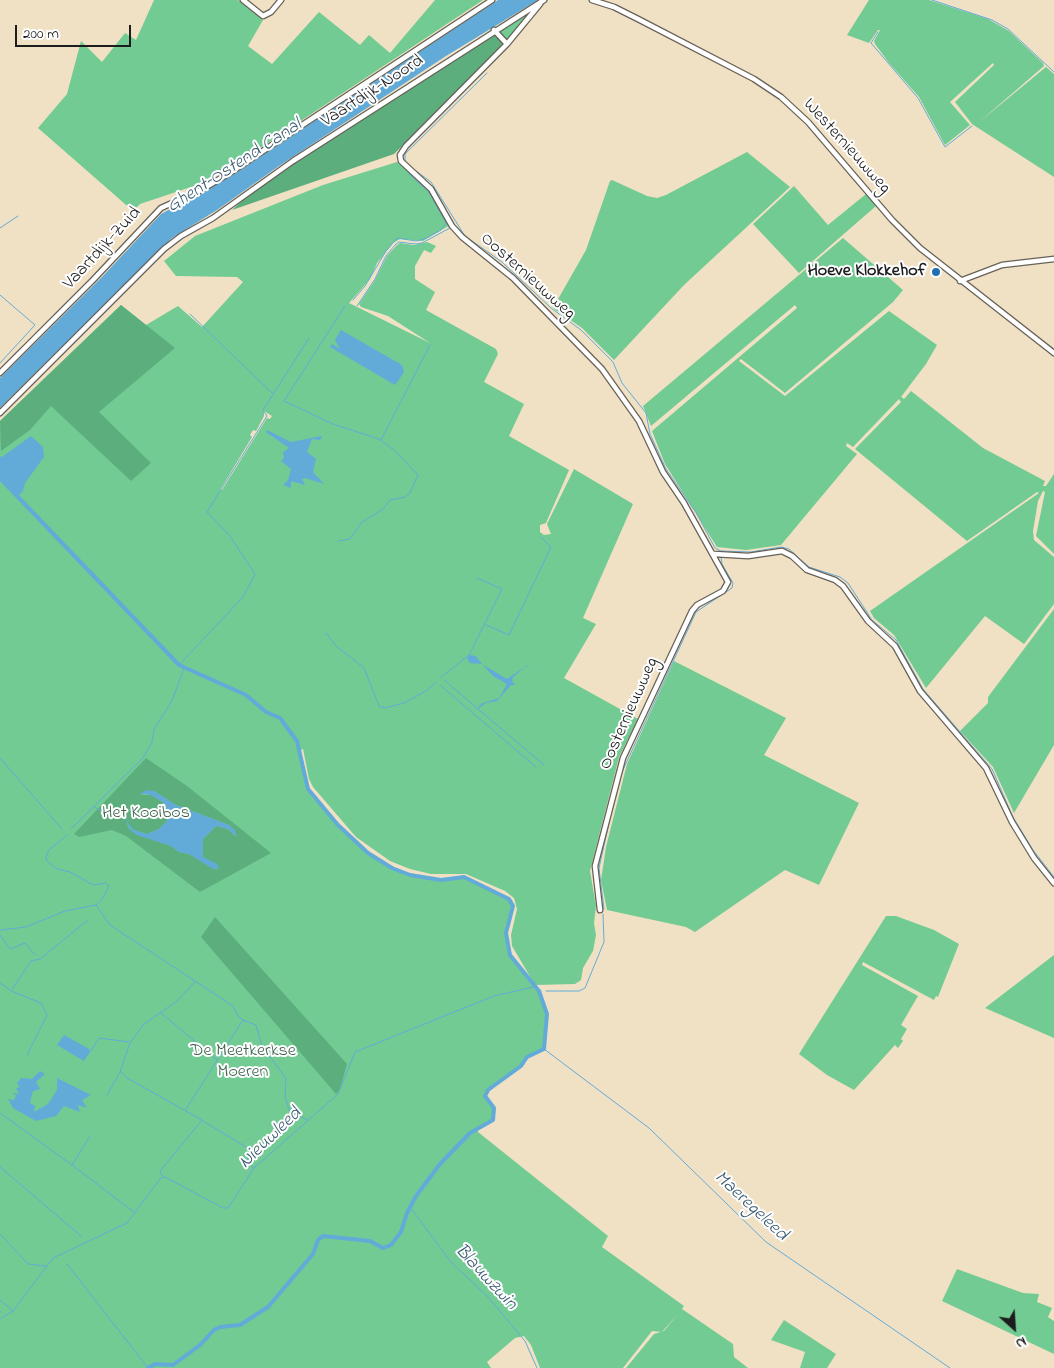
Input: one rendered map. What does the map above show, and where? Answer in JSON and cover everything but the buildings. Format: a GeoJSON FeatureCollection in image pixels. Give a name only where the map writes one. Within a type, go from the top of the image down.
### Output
{"type":"FeatureCollection","features":[{"type":"Feature","properties":{"kind":"street"},"geometry":{"type":"LineString","coordinates":[[242,0],[263,16],[271,12],[281,0]]}},
{"type":"Feature","properties":{"kind":"street","name":"Vaartdijk-Zuid"},"geometry":{"type":"LineString","coordinates":[[0,373],[94,280],[161,208],[200,190],[228,174],[492,0]]}},
{"type":"Feature","properties":{"kind":"street","name":"Westernieuwweg"},"geometry":{"type":"LineString","coordinates":[[592,0],[614,7],[638,19],[754,80],[781,97],[808,122],[906,236],[960,281],[1054,353]]}},
{"type":"Feature","properties":{"kind":"street","name":"Vaartdijk-Noord"},"geometry":{"type":"LineString","coordinates":[[0,413],[164,249],[181,236],[213,218],[293,161],[494,30],[542,2]]}},
{"type":"Feature","properties":{"kind":"street","name":"Oosternieuwweg"},"geometry":{"type":"LineString","coordinates":[[542,2],[507,44],[406,146],[400,155],[401,161],[431,189],[452,226],[462,237],[513,278],[602,369],[639,421],[663,472],[684,503],[706,546],[714,554],[727,577],[728,585],[719,593],[697,605],[692,611],[619,769],[595,866],[600,910]]}},
{"type":"Feature","properties":{"kind":"street"},"geometry":{"type":"LineString","coordinates":[[494,30],[507,44]]}},
{"type":"Feature","properties":{"kind":"street"},"geometry":{"type":"LineString","coordinates":[[960,281],[1009,264],[1054,259]]}},
{"type":"Feature","properties":{"kind":"street"},"geometry":{"type":"LineString","coordinates":[[714,554],[748,556],[782,551],[792,556],[807,570],[839,582],[848,591],[868,621],[895,646],[920,691],[986,768],[1012,822],[1034,858],[1054,883]]}},
{"type":"Feature","properties":{"kind":"green space"},"geometry":{"type":"Polygon","coordinates":[[[154,0],[238,0],[263,20],[248,46],[272,64],[319,12],[360,45],[369,35],[390,53],[435,0],[483,0],[254,152],[197,185],[140,204],[133,211],[38,128],[67,94],[81,41],[102,62],[125,33],[136,40],[154,0]]]}},
{"type":"Feature","properties":{"kind":"green space"},"geometry":{"type":"Polygon","coordinates":[[[869,0],[929,0],[988,19],[1009,31],[1043,63],[1044,66],[978,123],[1046,67],[1054,74],[1054,177],[972,124],[955,102],[994,65],[993,63],[950,102],[970,125],[945,145],[919,97],[875,44],[874,41],[880,30],[878,30],[869,43],[847,35],[869,0]]]}},
{"type":"Feature","properties":{"kind":"green space"},"geometry":{"type":"Polygon","coordinates":[[[534,8],[507,41],[498,34],[497,30],[534,8]]]}},
{"type":"Feature","properties":{"kind":"green space"},"geometry":{"type":"Polygon","coordinates":[[[493,33],[502,42],[501,49],[394,154],[232,210],[260,185],[493,33]]]}},
{"type":"Feature","properties":{"kind":"green space"},"geometry":{"type":"Polygon","coordinates":[[[747,152],[790,187],[684,285],[614,360],[582,328],[553,308],[586,250],[610,181],[612,180],[647,196],[657,198],[747,152]]]}},
{"type":"Feature","properties":{"kind":"green space","name":"De Meetkerkse Moeren"},"geometry":{"type":"Polygon","coordinates":[[[397,162],[428,188],[450,225],[423,241],[400,239],[393,243],[377,263],[370,279],[349,303],[430,343],[388,316],[361,307],[359,304],[375,280],[387,256],[397,245],[400,243],[414,245],[427,242],[436,246],[431,253],[424,250],[415,266],[415,279],[435,292],[426,310],[496,349],[498,354],[484,382],[524,404],[509,436],[569,470],[546,523],[540,525],[540,532],[544,535],[551,534],[547,524],[574,469],[633,504],[583,618],[596,624],[564,678],[638,719],[619,757],[590,871],[596,906],[594,923],[596,935],[593,951],[583,968],[581,980],[575,984],[535,985],[512,946],[511,935],[517,909],[514,898],[505,891],[466,874],[431,874],[410,869],[390,861],[356,837],[313,787],[309,779],[303,749],[299,751],[305,781],[308,789],[338,825],[378,860],[392,868],[427,878],[442,880],[464,877],[498,892],[511,902],[513,906],[506,933],[507,944],[513,961],[539,991],[545,1006],[547,1022],[544,1049],[527,1057],[521,1066],[488,1090],[486,1099],[494,1108],[493,1120],[478,1128],[478,1132],[608,1236],[602,1247],[684,1306],[682,1309],[733,1344],[734,1357],[748,1368],[626,1368],[654,1334],[661,1332],[652,1331],[623,1368],[540,1368],[531,1345],[524,1336],[515,1338],[487,1362],[491,1368],[0,1368],[0,421],[121,305],[146,325],[178,306],[202,327],[243,282],[237,277],[176,276],[164,261],[195,236],[323,185],[397,162]],[[264,411],[264,416],[256,431],[253,430],[250,435],[252,437],[220,490],[222,490],[267,418],[270,419],[272,416],[264,411]],[[678,1314],[662,1331],[664,1331],[678,1314]]]}},
{"type":"Feature","properties":{"kind":"green space"},"geometry":{"type":"Polygon","coordinates":[[[794,186],[828,225],[866,194],[876,206],[799,273],[753,224],[794,186]]]}},
{"type":"Feature","properties":{"kind":"green space"},"geometry":{"type":"Polygon","coordinates":[[[843,238],[903,290],[893,302],[785,393],[741,359],[739,361],[785,396],[889,311],[937,345],[926,364],[901,397],[904,399],[911,391],[983,448],[1045,481],[1043,486],[1046,486],[1054,474],[1054,554],[1036,536],[1045,492],[1043,491],[1038,501],[1033,531],[1034,540],[1054,557],[1054,604],[1024,644],[985,616],[926,688],[894,635],[874,618],[870,611],[1039,493],[1037,492],[967,541],[855,449],[901,402],[899,399],[853,447],[847,443],[846,446],[857,454],[781,545],[746,550],[717,547],[665,464],[652,431],[797,308],[795,305],[651,426],[643,406],[843,238]]]}},
{"type":"Feature","properties":{"kind":"green space"},"geometry":{"type":"Polygon","coordinates":[[[121,305],[175,348],[99,412],[151,463],[131,481],[51,406],[30,430],[1,451],[0,421],[121,305]]]}},
{"type":"Feature","properties":{"kind":"green space"},"geometry":{"type":"Polygon","coordinates":[[[1054,609],[1054,745],[1014,813],[993,767],[960,731],[988,703],[988,697],[1054,609]]]}},
{"type":"Feature","properties":{"kind":"green space"},"geometry":{"type":"Polygon","coordinates":[[[674,661],[786,718],[764,755],[859,803],[819,885],[785,870],[695,932],[686,927],[607,910],[601,880],[606,847],[627,764],[674,661]]]}},
{"type":"Feature","properties":{"kind":"green space","name":"Het Kooibos"},"geometry":{"type":"Polygon","coordinates":[[[146,758],[187,786],[271,853],[200,892],[126,836],[112,830],[79,837],[74,834],[146,758]],[[154,791],[140,795],[151,795],[163,802],[168,815],[167,821],[159,829],[147,834],[134,830],[126,821],[129,829],[141,836],[171,846],[179,852],[189,854],[217,870],[213,864],[203,857],[201,852],[203,839],[216,826],[228,829],[236,837],[229,825],[176,805],[154,791]]]}},
{"type":"Feature","properties":{"kind":"green space"},"geometry":{"type":"Polygon","coordinates":[[[886,916],[896,916],[934,930],[959,944],[938,997],[936,996],[934,1000],[863,962],[862,965],[918,996],[901,1025],[907,1029],[901,1039],[903,1041],[898,1048],[895,1045],[854,1090],[827,1075],[799,1054],[886,916]]]}},
{"type":"Feature","properties":{"kind":"green space"},"geometry":{"type":"Polygon","coordinates":[[[215,917],[347,1064],[340,1089],[336,1094],[201,937],[215,917]]]}},
{"type":"Feature","properties":{"kind":"green space"},"geometry":{"type":"Polygon","coordinates":[[[1054,955],[1054,1038],[985,1008],[1054,955]]]}},
{"type":"Feature","properties":{"kind":"green space"},"geometry":{"type":"Polygon","coordinates":[[[957,1269],[1023,1293],[1039,1294],[1037,1302],[1052,1308],[1048,1317],[1054,1321],[1054,1354],[942,1301],[957,1269]]]}},
{"type":"Feature","properties":{"kind":"green space"},"geometry":{"type":"Polygon","coordinates":[[[784,1320],[836,1354],[827,1368],[800,1368],[805,1352],[771,1340],[784,1320]]]}},
{"type":"Feature","properties":{"kind":"water"},"geometry":{"type":"Polygon","coordinates":[[[498,0],[538,0],[446,56],[279,166],[217,210],[172,238],[0,408],[0,378],[102,277],[161,214],[231,176],[498,0]]]}},
{"type":"Feature","properties":{"kind":"water"},"geometry":{"type":"Polygon","coordinates":[[[341,330],[402,365],[404,372],[395,385],[330,347],[332,344],[340,349],[335,340],[341,330]]]}},
{"type":"Feature","properties":{"kind":"water"},"geometry":{"type":"Polygon","coordinates":[[[267,430],[291,442],[321,436],[322,438],[319,440],[312,439],[307,452],[316,459],[313,472],[324,484],[305,478],[302,479],[305,485],[291,481],[291,488],[283,485],[288,480],[291,469],[281,461],[284,458],[283,452],[289,448],[266,432],[267,430]]]}},
{"type":"Feature","properties":{"kind":"water"},"geometry":{"type":"Polygon","coordinates":[[[31,436],[43,447],[44,457],[25,483],[23,491],[16,498],[0,481],[0,456],[2,457],[31,436]]]}},
{"type":"Feature","properties":{"kind":"water"},"geometry":{"type":"Polygon","coordinates":[[[469,655],[476,656],[482,664],[470,663],[467,659],[469,655]]]}},
{"type":"Feature","properties":{"kind":"water"},"geometry":{"type":"Polygon","coordinates":[[[482,664],[507,679],[526,666],[531,666],[525,667],[513,677],[512,681],[515,685],[511,685],[497,701],[486,703],[478,709],[483,703],[499,698],[507,684],[493,676],[482,664]]]}},
{"type":"Feature","properties":{"kind":"water"},"geometry":{"type":"Polygon","coordinates":[[[148,790],[154,791],[176,805],[229,825],[235,830],[237,837],[228,829],[216,826],[203,839],[203,857],[217,864],[219,868],[213,869],[189,854],[179,852],[171,846],[137,835],[131,831],[125,820],[134,830],[147,834],[159,829],[167,821],[168,815],[163,802],[151,795],[139,793],[148,790]]]}},
{"type":"Feature","properties":{"kind":"water"},"geometry":{"type":"Polygon","coordinates":[[[64,1035],[89,1049],[90,1052],[84,1061],[57,1045],[64,1035]]]}},
{"type":"Feature","properties":{"kind":"water"},"geometry":{"type":"Polygon","coordinates":[[[40,1071],[45,1074],[36,1082],[40,1089],[33,1091],[30,1103],[35,1106],[34,1112],[48,1104],[57,1090],[57,1078],[91,1095],[82,1100],[87,1108],[78,1105],[80,1112],[64,1106],[56,1116],[36,1121],[13,1108],[8,1099],[14,1100],[16,1096],[13,1093],[19,1094],[16,1088],[20,1087],[17,1083],[21,1078],[32,1079],[40,1071]]]}},
{"type":"Feature","properties":{"kind":"waterway"},"geometry":{"type":"LineString","coordinates":[[932,0],[992,20],[1008,29],[1054,72]]}},
{"type":"Feature","properties":{"kind":"waterway"},"geometry":{"type":"LineString","coordinates":[[878,32],[871,43],[918,98],[945,147],[972,126]]}},
{"type":"Feature","properties":{"kind":"waterway"},"geometry":{"type":"LineString","coordinates":[[405,162],[405,154],[487,73]]}},
{"type":"Feature","properties":{"kind":"waterway"},"geometry":{"type":"LineString","coordinates":[[408,165],[431,182],[465,236],[502,262],[551,308],[581,330],[613,362],[622,383],[646,413],[650,434],[666,469],[697,514],[715,548],[721,551],[751,552],[781,547],[789,549],[809,567],[840,577],[848,583],[872,620],[896,640],[923,689],[992,769],[1013,817],[1033,850],[1054,877]]}},
{"type":"Feature","properties":{"kind":"waterway"},"geometry":{"type":"LineString","coordinates":[[353,300],[365,286],[386,251],[397,238],[416,241],[424,239],[441,230],[446,223],[429,192],[409,174]]}},
{"type":"Feature","properties":{"kind":"waterway"},"geometry":{"type":"LineString","coordinates":[[0,228],[18,216]]}},
{"type":"Feature","properties":{"kind":"waterway"},"geometry":{"type":"LineString","coordinates":[[357,306],[375,279],[386,256],[396,244],[399,242],[422,243],[450,228]]}},
{"type":"Feature","properties":{"kind":"waterway"},"geometry":{"type":"LineString","coordinates":[[0,295],[35,325],[0,363]]}},
{"type":"Feature","properties":{"kind":"waterway"},"geometry":{"type":"LineString","coordinates":[[338,541],[350,539],[362,522],[383,509],[390,500],[405,497],[410,493],[418,475],[395,451],[379,439],[333,424],[284,401],[345,306]]}},
{"type":"Feature","properties":{"kind":"waterway"},"geometry":{"type":"LineString","coordinates":[[190,314],[272,393]]}},
{"type":"Feature","properties":{"kind":"waterway"},"geometry":{"type":"LineString","coordinates":[[179,665],[243,597],[255,574],[230,536],[207,512],[267,416],[263,410],[309,338]]}},
{"type":"Feature","properties":{"kind":"waterway"},"geometry":{"type":"LineString","coordinates":[[381,440],[430,345]]}},
{"type":"Feature","properties":{"kind":"waterway"},"geometry":{"type":"LineString","coordinates":[[18,497],[179,665],[246,695],[266,712],[280,718],[297,741],[308,789],[338,825],[368,853],[392,868],[410,875],[441,880],[464,877],[509,899],[513,906],[506,933],[510,955],[539,991],[547,1014],[544,1049],[527,1057],[521,1066],[488,1090],[485,1096],[494,1108],[493,1120],[470,1133],[440,1164],[416,1196],[407,1213],[401,1232],[391,1245],[383,1248],[370,1241],[323,1236],[318,1240],[313,1254],[268,1307],[240,1325],[220,1327],[214,1330],[200,1345],[173,1365],[155,1364],[148,1368]]}},
{"type":"Feature","properties":{"kind":"waterway"},"geometry":{"type":"LineString","coordinates":[[486,625],[509,635],[551,547],[541,537]]}},
{"type":"Feature","properties":{"kind":"waterway"},"geometry":{"type":"LineString","coordinates":[[622,772],[696,612],[732,588],[733,583],[722,564],[721,557]]}},
{"type":"Feature","properties":{"kind":"waterway"},"geometry":{"type":"LineString","coordinates":[[440,678],[469,655],[502,589],[477,578]]}},
{"type":"Feature","properties":{"kind":"waterway"},"geometry":{"type":"LineString","coordinates":[[326,633],[336,646],[364,668],[379,706],[385,708],[404,703],[426,691],[436,682]]}},
{"type":"Feature","properties":{"kind":"waterway"},"geometry":{"type":"LineString","coordinates":[[71,829],[143,758],[152,742],[154,729],[172,701],[184,668]]}},
{"type":"Feature","properties":{"kind":"waterway"},"geometry":{"type":"LineString","coordinates":[[444,680],[544,765]]}},
{"type":"Feature","properties":{"kind":"waterway"},"geometry":{"type":"LineString","coordinates":[[440,685],[536,767]]}},
{"type":"Feature","properties":{"kind":"waterway"},"geometry":{"type":"LineString","coordinates":[[0,758],[62,829]]}},
{"type":"Feature","properties":{"kind":"waterway"},"geometry":{"type":"LineString","coordinates":[[604,909],[599,868],[614,800]]}},
{"type":"Feature","properties":{"kind":"waterway"},"geometry":{"type":"LineString","coordinates":[[94,807],[104,812],[117,809],[129,821]]}},
{"type":"Feature","properties":{"kind":"waterway"},"geometry":{"type":"LineString","coordinates":[[0,930],[26,927],[65,911],[96,905],[102,899],[109,886],[106,883],[93,885],[70,872],[57,869],[47,861],[46,857],[49,850],[67,835]]}},
{"type":"Feature","properties":{"kind":"waterway"},"geometry":{"type":"LineString","coordinates":[[96,905],[110,925],[233,1006],[238,1016],[243,1020],[256,1025],[262,1047],[286,1078],[285,1096],[289,1110],[307,1120]]}},
{"type":"Feature","properties":{"kind":"waterway"},"geometry":{"type":"LineString","coordinates":[[546,991],[579,991],[585,988],[604,942],[603,914]]}},
{"type":"Feature","properties":{"kind":"waterway"},"geometry":{"type":"LineString","coordinates":[[27,1055],[47,1015],[41,1003],[11,991],[31,961],[40,959],[88,920]]}},
{"type":"Feature","properties":{"kind":"waterway"},"geometry":{"type":"LineString","coordinates":[[0,935],[10,949],[25,943],[35,955]]}},
{"type":"Feature","properties":{"kind":"waterway"},"geometry":{"type":"LineString","coordinates":[[107,1095],[120,1072],[130,1043],[143,1025],[177,1001],[195,982]]}},
{"type":"Feature","properties":{"kind":"waterway"},"geometry":{"type":"LineString","coordinates":[[0,983],[10,990]]}},
{"type":"Feature","properties":{"kind":"waterway","name":"Nieuwleed"},"geometry":{"type":"LineString","coordinates":[[0,1319],[13,1311],[53,1258],[127,1223],[160,1179],[165,1177],[223,1208],[228,1208],[254,1168],[338,1094],[355,1052],[494,996],[533,987]]}},
{"type":"Feature","properties":{"kind":"waterway"},"geometry":{"type":"LineString","coordinates":[[161,1013],[217,1060]]}},
{"type":"Feature","properties":{"kind":"waterway"},"geometry":{"type":"LineString","coordinates":[[186,1109],[243,1020]]}},
{"type":"Feature","properties":{"kind":"waterway"},"geometry":{"type":"LineString","coordinates":[[90,1052],[99,1038],[129,1042]]}},
{"type":"Feature","properties":{"kind":"waterway","name":"Maeregeleed"},"geometry":{"type":"LineString","coordinates":[[544,1049],[649,1128],[766,1242],[950,1368]]}},
{"type":"Feature","properties":{"kind":"waterway"},"geometry":{"type":"LineString","coordinates":[[120,1071],[127,1078],[202,1120],[160,1171],[163,1177]]}},
{"type":"Feature","properties":{"kind":"waterway"},"geometry":{"type":"LineString","coordinates":[[0,1113],[72,1165]]}},
{"type":"Feature","properties":{"kind":"waterway"},"geometry":{"type":"LineString","coordinates":[[203,1121],[251,1150],[247,1160],[253,1168]]}},
{"type":"Feature","properties":{"kind":"waterway"},"geometry":{"type":"LineString","coordinates":[[90,1136],[72,1165],[134,1212]]}},
{"type":"Feature","properties":{"kind":"waterway"},"geometry":{"type":"LineString","coordinates":[[0,1167],[81,1236]]}},
{"type":"Feature","properties":{"kind":"waterway","name":"Blauwzwin"},"geometry":{"type":"LineString","coordinates":[[410,1207],[451,1262],[488,1297],[525,1341],[537,1368]]}},
{"type":"Feature","properties":{"kind":"waterway"},"geometry":{"type":"LineString","coordinates":[[0,1234],[28,1264],[46,1266]]}},
{"type":"Feature","properties":{"kind":"waterway"},"geometry":{"type":"LineString","coordinates":[[67,1264],[148,1368]]}},
{"type":"Feature","properties":{"kind":"waterway"},"geometry":{"type":"LineString","coordinates":[[0,1300],[13,1311]]}},
{"type":"Feature","properties":{"kind":"place","name":"Hoeve Klokkehof"},"geometry":{"type":"Point","coordinates":[936,272]}},
{"type":"Feature","properties":{"kind":"water label","name":"Ghent–Ostend Canal"},"geometry":{"type":"Point","coordinates":[235,167]}}]}
